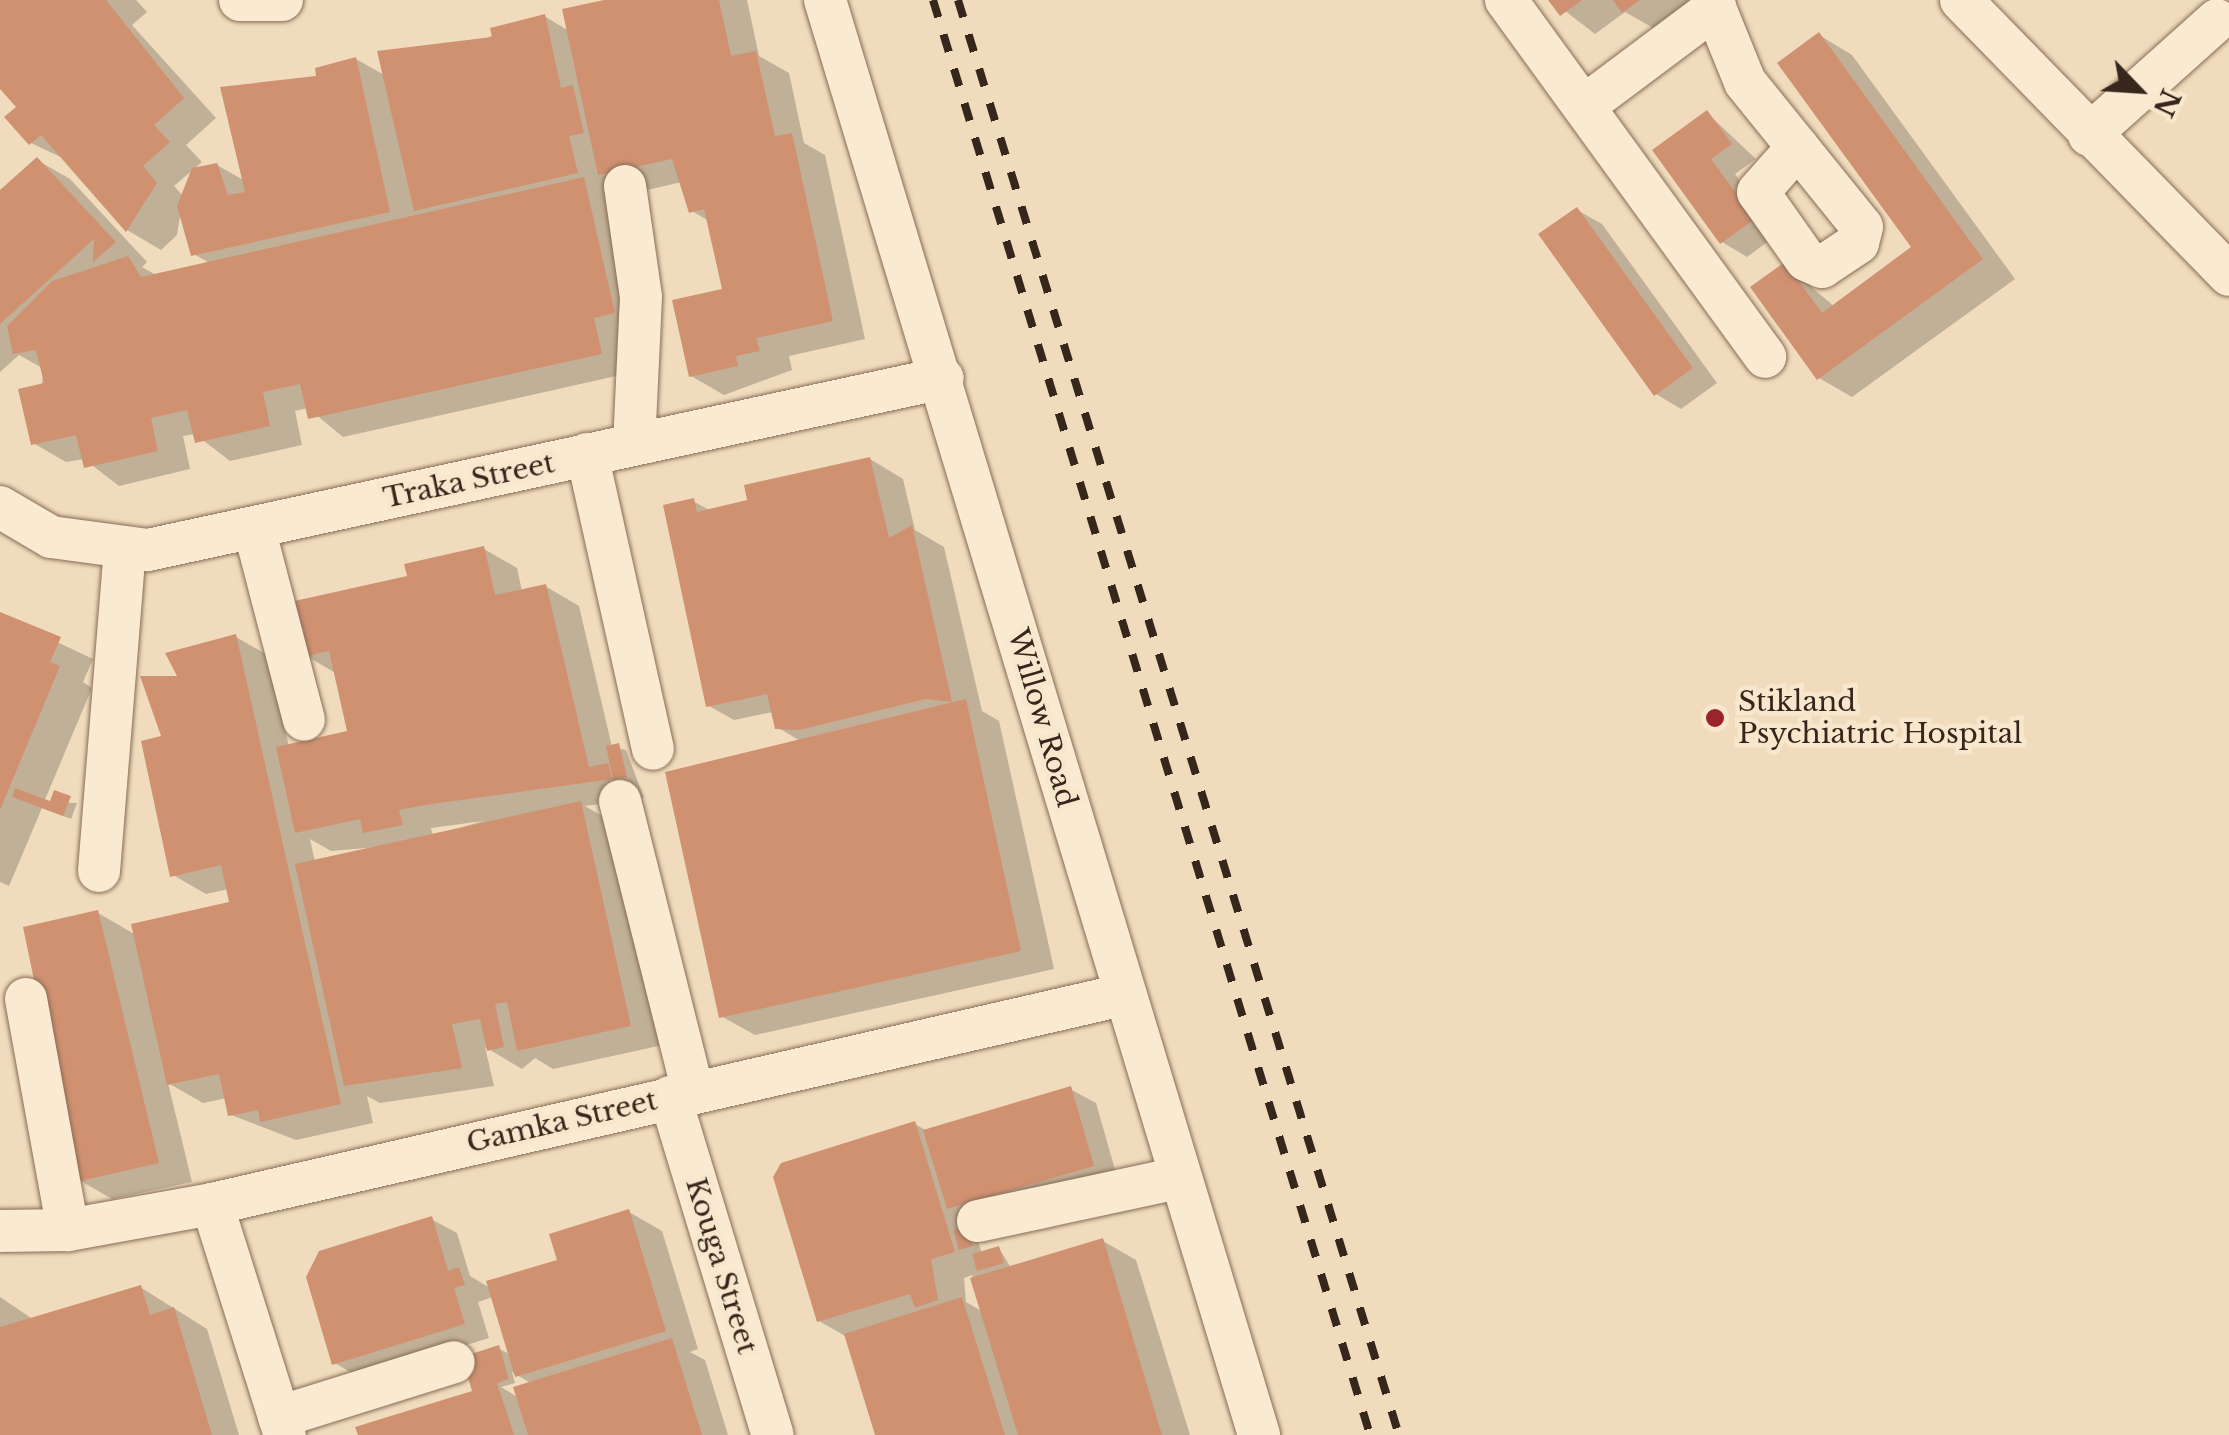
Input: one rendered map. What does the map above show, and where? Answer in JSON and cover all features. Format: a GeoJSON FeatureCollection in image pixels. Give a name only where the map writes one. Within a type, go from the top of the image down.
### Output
{"type":"FeatureCollection","features":[{"type":"Feature","properties":{"kind":"street"},"geometry":{"type":"LineString","coordinates":[[240,0],[282,0]]}},
{"type":"Feature","properties":{"kind":"street","name":"Willow Road"},"geometry":{"type":"LineString","coordinates":[[826,0],[943,378],[1122,995],[1259,1435]]}},
{"type":"Feature","properties":{"kind":"street"},"geometry":{"type":"LineString","coordinates":[[1506,0],[1765,358]]}},
{"type":"Feature","properties":{"kind":"street"},"geometry":{"type":"LineString","coordinates":[[1961,0],[2089,136],[2229,275]]}},
{"type":"Feature","properties":{"kind":"street"},"geometry":{"type":"LineString","coordinates":[[1584,106],[1714,4],[1745,82],[1798,147]]}},
{"type":"Feature","properties":{"kind":"street"},"geometry":{"type":"LineString","coordinates":[[2089,136],[2220,23]]}},
{"type":"Feature","properties":{"kind":"street"},"geometry":{"type":"LineString","coordinates":[[625,186],[641,297],[634,444]]}},
{"type":"Feature","properties":{"kind":"street","name":"Traka Street"},"geometry":{"type":"LineString","coordinates":[[0,508],[51,536],[125,548],[254,528],[943,378]]}},
{"type":"Feature","properties":{"kind":"street"},"geometry":{"type":"LineString","coordinates":[[588,454],[654,749]]}},
{"type":"Feature","properties":{"kind":"street"},"geometry":{"type":"LineString","coordinates":[[254,528],[304,720]]}},
{"type":"Feature","properties":{"kind":"street"},"geometry":{"type":"LineString","coordinates":[[98,871],[125,548]]}},
{"type":"Feature","properties":{"kind":"street","name":"Kouga Street"},"geometry":{"type":"LineString","coordinates":[[620,801],[681,1094],[773,1435]]}},
{"type":"Feature","properties":{"kind":"street","name":"Gamka Street"},"geometry":{"type":"LineString","coordinates":[[0,1231],[68,1230],[212,1204],[1122,995]]}},
{"type":"Feature","properties":{"kind":"street"},"geometry":{"type":"LineString","coordinates":[[26,999],[68,1230]]}},
{"type":"Feature","properties":{"kind":"street"},"geometry":{"type":"LineString","coordinates":[[978,1221],[1179,1178]]}},
{"type":"Feature","properties":{"kind":"street"},"geometry":{"type":"LineString","coordinates":[[212,1204],[282,1426],[454,1362]]}},
{"type":"Feature","properties":{"kind":"building"},"geometry":{"type":"Polygon","coordinates":[[[0,0],[106,0],[184,98],[154,125],[170,142],[143,166],[157,183],[126,232],[41,135],[29,145],[4,117],[16,107],[0,89],[0,0]]]}},
{"type":"Feature","properties":{"kind":"building"},"geometry":{"type":"Polygon","coordinates":[[[604,0],[719,0],[731,56],[756,51],[775,136],[792,133],[833,321],[756,338],[760,351],[736,356],[738,366],[689,377],[672,300],[722,289],[704,209],[689,213],[672,159],[598,175],[562,9],[604,0]]]}},
{"type":"Feature","properties":{"kind":"building"},"geometry":{"type":"Polygon","coordinates":[[[1548,0],[1582,0],[1560,16],[1548,0]]]}},
{"type":"Feature","properties":{"kind":"building"},"geometry":{"type":"Polygon","coordinates":[[[1613,0],[1640,0],[1622,13],[1613,0]]]}},
{"type":"Feature","properties":{"kind":"building"},"geometry":{"type":"Polygon","coordinates":[[[545,14],[561,88],[573,85],[584,133],[569,136],[578,173],[414,211],[377,51],[492,37],[490,28],[545,14]]]}},
{"type":"Feature","properties":{"kind":"building"},"geometry":{"type":"Polygon","coordinates":[[[1819,32],[1983,259],[1817,380],[1750,287],[1785,262],[1822,313],[1911,247],[1777,63],[1819,32]]]}},
{"type":"Feature","properties":{"kind":"building"},"geometry":{"type":"Polygon","coordinates":[[[356,57],[390,212],[191,256],[177,206],[192,168],[217,163],[228,195],[245,192],[220,87],[316,76],[315,68],[356,57]]]}},
{"type":"Feature","properties":{"kind":"building"},"geometry":{"type":"Polygon","coordinates":[[[1707,110],[1732,144],[1711,159],[1755,219],[1720,244],[1652,150],[1707,110]]]}},
{"type":"Feature","properties":{"kind":"building"},"geometry":{"type":"Polygon","coordinates":[[[37,157],[116,242],[93,262],[94,239],[0,324],[0,190],[37,157]]]}},
{"type":"Feature","properties":{"kind":"building"},"geometry":{"type":"Polygon","coordinates":[[[584,177],[615,313],[594,318],[602,354],[308,419],[300,384],[263,392],[270,426],[195,443],[187,410],[151,418],[158,451],[84,468],[76,435],[31,445],[18,389],[44,383],[36,350],[13,354],[7,326],[52,281],[128,256],[141,277],[584,177]]]}},
{"type":"Feature","properties":{"kind":"building"},"geometry":{"type":"Polygon","coordinates":[[[1577,207],[1693,368],[1654,396],[1538,234],[1577,207]]]}},
{"type":"Feature","properties":{"kind":"building"},"geometry":{"type":"Polygon","coordinates":[[[870,457],[889,538],[912,525],[952,702],[926,699],[799,730],[775,729],[767,694],[706,707],[663,505],[694,498],[697,512],[747,500],[744,485],[870,457]]]}},
{"type":"Feature","properties":{"kind":"building"},"geometry":{"type":"Polygon","coordinates":[[[484,546],[495,595],[546,584],[589,767],[608,763],[612,779],[399,810],[403,825],[363,833],[360,819],[295,833],[276,747],[347,731],[329,651],[302,657],[290,602],[407,576],[404,564],[484,546]]]}},
{"type":"Feature","properties":{"kind":"building"},"geometry":{"type":"Polygon","coordinates":[[[0,612],[61,637],[50,662],[60,666],[0,810],[0,612]]]}},
{"type":"Feature","properties":{"kind":"building"},"geometry":{"type":"Polygon","coordinates":[[[236,634],[341,1104],[260,1122],[258,1110],[228,1116],[219,1074],[167,1085],[131,924],[229,902],[221,865],[170,877],[141,741],[161,736],[140,676],[177,676],[165,653],[236,634]]]}},
{"type":"Feature","properties":{"kind":"building"},"geometry":{"type":"Polygon","coordinates":[[[966,699],[1021,951],[719,1018],[665,772],[966,699]]]}},
{"type":"Feature","properties":{"kind":"building"},"geometry":{"type":"Polygon","coordinates":[[[619,743],[627,777],[613,780],[606,746],[619,743]]]}},
{"type":"Feature","properties":{"kind":"building"},"geometry":{"type":"Polygon","coordinates":[[[15,788],[50,801],[54,790],[71,796],[63,816],[12,797],[15,788]]]}},
{"type":"Feature","properties":{"kind":"building"},"geometry":{"type":"Polygon","coordinates":[[[581,801],[631,1026],[517,1051],[507,1002],[495,1004],[504,1047],[487,1051],[480,1019],[452,1024],[462,1068],[344,1086],[295,864],[581,801]]]}},
{"type":"Feature","properties":{"kind":"building"},"geometry":{"type":"Polygon","coordinates":[[[98,910],[159,1163],[76,1182],[23,927],[98,910]]]}},
{"type":"Feature","properties":{"kind":"building"},"geometry":{"type":"Polygon","coordinates":[[[1071,1086],[1094,1166],[947,1209],[923,1130],[1071,1086]]]}},
{"type":"Feature","properties":{"kind":"building"},"geometry":{"type":"Polygon","coordinates":[[[915,1121],[955,1252],[931,1259],[938,1300],[915,1308],[910,1294],[817,1322],[773,1177],[781,1163],[915,1121]]]}},
{"type":"Feature","properties":{"kind":"building"},"geometry":{"type":"Polygon","coordinates":[[[629,1209],[666,1331],[515,1377],[486,1281],[557,1260],[549,1234],[629,1209]]]}},
{"type":"Feature","properties":{"kind":"building"},"geometry":{"type":"Polygon","coordinates":[[[432,1216],[448,1271],[459,1267],[465,1285],[454,1288],[465,1324],[332,1365],[306,1277],[319,1251],[432,1216]]]}},
{"type":"Feature","properties":{"kind":"building"},"geometry":{"type":"Polygon","coordinates":[[[966,1225],[973,1246],[959,1250],[953,1230],[966,1225]]]}},
{"type":"Feature","properties":{"kind":"building"},"geometry":{"type":"Polygon","coordinates":[[[1103,1238],[1162,1435],[1018,1435],[970,1278],[1103,1238]]]}},
{"type":"Feature","properties":{"kind":"building"},"geometry":{"type":"Polygon","coordinates":[[[999,1246],[1004,1263],[977,1271],[972,1254],[999,1246]]]}},
{"type":"Feature","properties":{"kind":"building"},"geometry":{"type":"Polygon","coordinates":[[[141,1285],[150,1315],[174,1307],[212,1435],[0,1435],[0,1327],[141,1285]]]}},
{"type":"Feature","properties":{"kind":"building"},"geometry":{"type":"Polygon","coordinates":[[[962,1297],[1005,1435],[875,1435],[844,1334],[962,1297]]]}},
{"type":"Feature","properties":{"kind":"building"},"geometry":{"type":"Polygon","coordinates":[[[672,1338],[702,1435],[528,1435],[513,1387],[672,1338]]]}},
{"type":"Feature","properties":{"kind":"building"},"geometry":{"type":"Polygon","coordinates":[[[499,1345],[509,1379],[497,1383],[514,1435],[358,1435],[355,1427],[472,1391],[462,1357],[499,1345]]]}},
{"type":"Feature","properties":{"kind":"railway"},"geometry":{"type":"LineString","coordinates":[[933,0],[1370,1435]]}},
{"type":"Feature","properties":{"kind":"railway"},"geometry":{"type":"LineString","coordinates":[[958,0],[1399,1435]]}},
{"type":"Feature","properties":{"kind":"place","name":"Stikland Psychiatric Hospital"},"geometry":{"type":"Point","coordinates":[1715,718]}}]}
